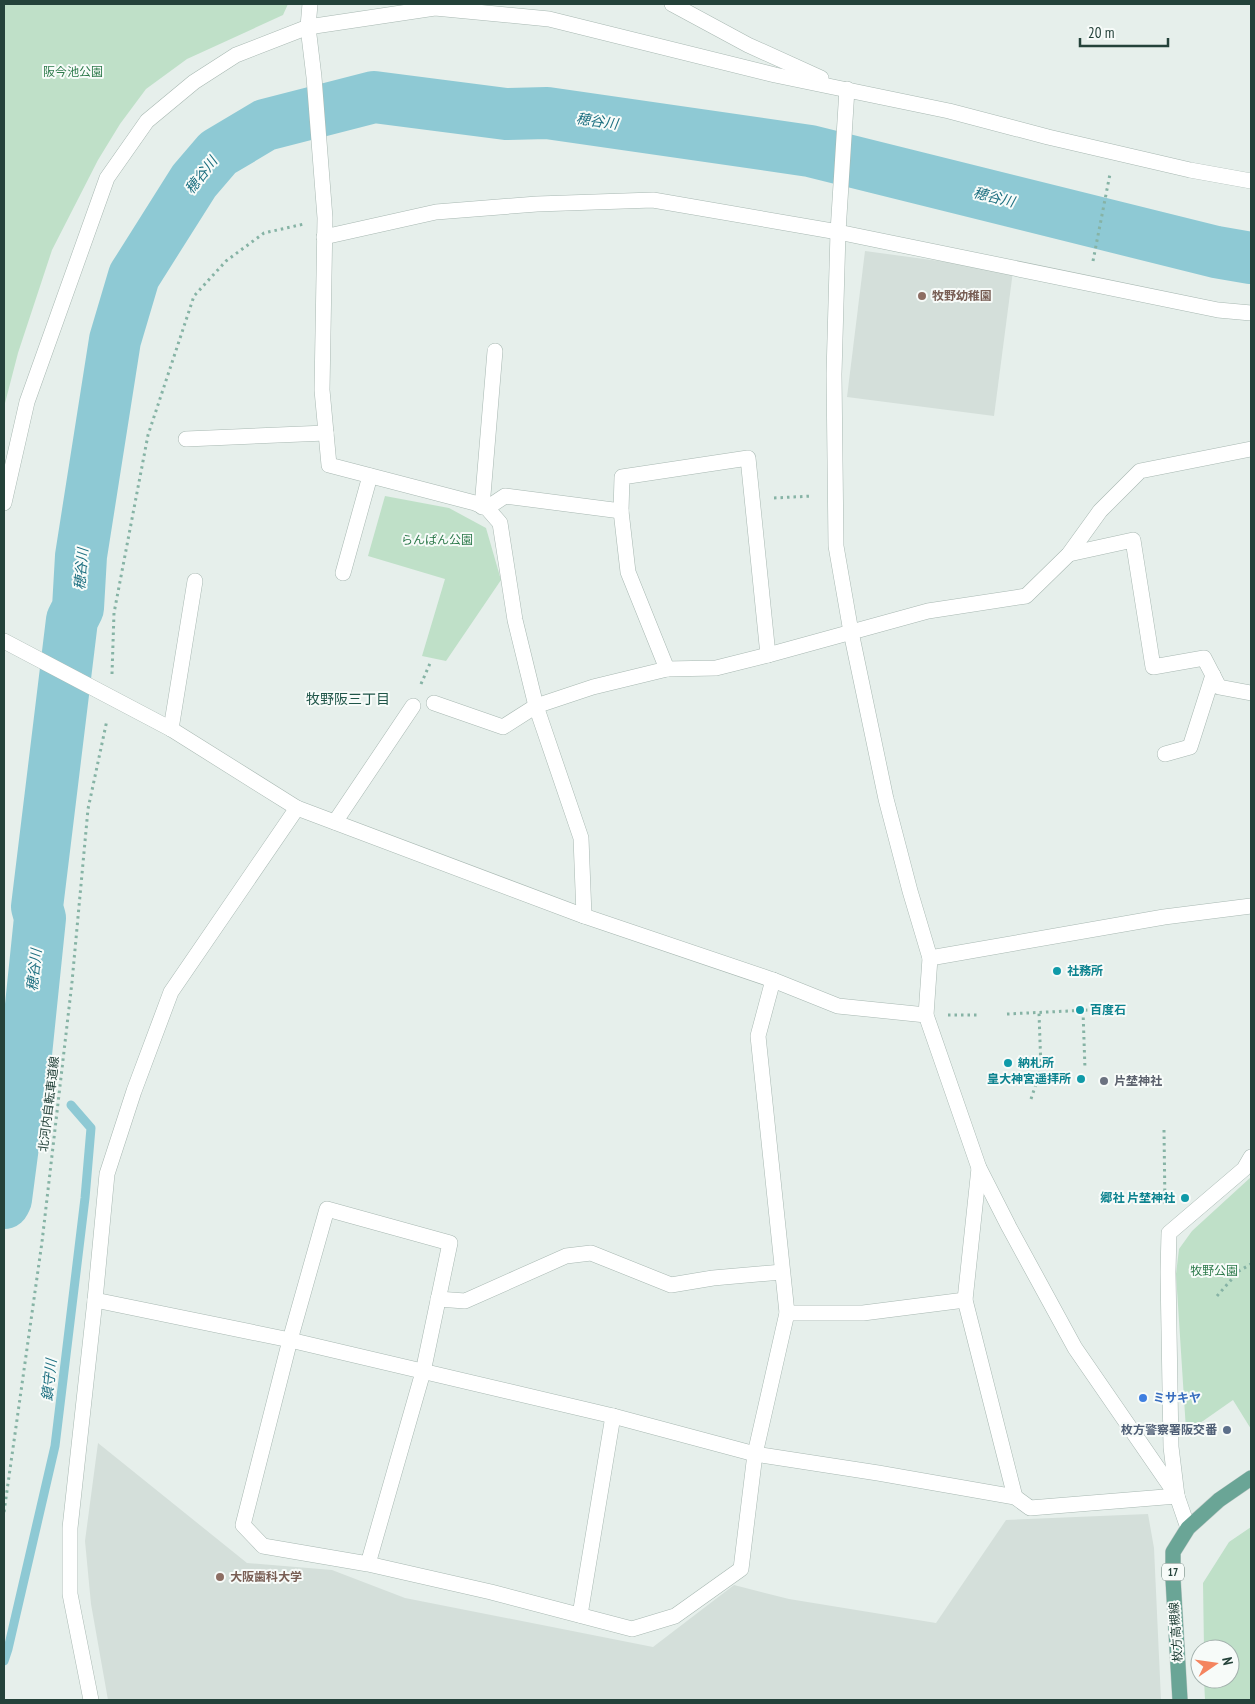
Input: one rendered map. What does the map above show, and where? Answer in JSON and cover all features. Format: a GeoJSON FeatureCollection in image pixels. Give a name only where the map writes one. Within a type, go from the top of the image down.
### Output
{"type":"FeatureCollection","features":[{"type":"Feature","properties":{"kind":"main road","name":"枚方高槻線"},"geometry":{"type":"LineString","coordinates":[[1180,1700],[1173,1552],[1188,1528],[1218,1500],[1251,1478]]}},
{"type":"Feature","properties":{"kind":"street"},"geometry":{"type":"LineString","coordinates":[[310,4],[308,27],[314,77],[325,218],[322,390],[329,465],[475,503],[484,507],[500,523],[515,620],[536,706],[581,838],[584,916]]}},
{"type":"Feature","properties":{"kind":"street"},"geometry":{"type":"LineString","coordinates":[[672,4],[847,97]]}},
{"type":"Feature","properties":{"kind":"street"},"geometry":{"type":"LineString","coordinates":[[4,502],[27,402],[107,178],[147,121],[194,82],[236,55],[308,27],[435,8],[549,19],[775,75],[847,97],[949,111],[1048,137],[1190,170],[1251,181]]}},
{"type":"Feature","properties":{"kind":"street"},"geometry":{"type":"LineString","coordinates":[[847,97],[839,229],[834,374],[836,546],[851,632],[886,799],[930,958],[926,1015],[979,1168],[1008,1227],[1075,1348],[1177,1496]]}},
{"type":"Feature","properties":{"kind":"street"},"geometry":{"type":"LineString","coordinates":[[324,237],[436,212],[537,204],[653,200],[839,229],[1218,310],[1251,313]]}},
{"type":"Feature","properties":{"kind":"street"},"geometry":{"type":"LineString","coordinates":[[484,507],[495,351]]}},
{"type":"Feature","properties":{"kind":"street"},"geometry":{"type":"LineString","coordinates":[[186,439],[326,433]]}},
{"type":"Feature","properties":{"kind":"street"},"geometry":{"type":"LineString","coordinates":[[434,703],[502,727],[536,706],[593,687],[667,669],[716,668],[928,611],[1026,596],[1069,554],[1100,511],[1140,471],[1251,449]]}},
{"type":"Feature","properties":{"kind":"street"},"geometry":{"type":"LineString","coordinates":[[667,669],[628,572],[621,512],[622,477],[748,458],[768,655]]}},
{"type":"Feature","properties":{"kind":"street"},"geometry":{"type":"LineString","coordinates":[[343,573],[370,476]]}},
{"type":"Feature","properties":{"kind":"street"},"geometry":{"type":"LineString","coordinates":[[484,507],[505,496],[621,512]]}},
{"type":"Feature","properties":{"kind":"street"},"geometry":{"type":"LineString","coordinates":[[1069,554],[1133,540],[1153,667],[1204,658],[1219,687],[1251,693]]}},
{"type":"Feature","properties":{"kind":"street"},"geometry":{"type":"LineString","coordinates":[[171,729],[195,582]]}},
{"type":"Feature","properties":{"kind":"street"},"geometry":{"type":"LineString","coordinates":[[4,641],[171,729],[297,808],[584,916],[772,980],[838,1006],[926,1015]]}},
{"type":"Feature","properties":{"kind":"street"},"geometry":{"type":"LineString","coordinates":[[1165,754],[1190,747],[1213,675]]}},
{"type":"Feature","properties":{"kind":"street"},"geometry":{"type":"LineString","coordinates":[[336,822],[412,706]]}},
{"type":"Feature","properties":{"kind":"street"},"geometry":{"type":"LineString","coordinates":[[91,1700],[70,1594],[70,1528],[107,1174],[134,1091],[171,992],[297,808]]}},
{"type":"Feature","properties":{"kind":"street"},"geometry":{"type":"LineString","coordinates":[[930,958],[1164,917],[1251,906]]}},
{"type":"Feature","properties":{"kind":"street"},"geometry":{"type":"LineString","coordinates":[[368,1564],[423,1372],[450,1243],[327,1209],[290,1340],[243,1525],[263,1546],[368,1564],[491,1592],[632,1629],[675,1616],[741,1569],[755,1454],[787,1313],[758,1036],[772,980]]}},
{"type":"Feature","properties":{"kind":"street"},"geometry":{"type":"LineString","coordinates":[[1188,1528],[1177,1496],[1171,1447],[1168,1272],[1170,1233],[1244,1169],[1251,1157]]}},
{"type":"Feature","properties":{"kind":"street"},"geometry":{"type":"LineString","coordinates":[[979,1168],[965,1300],[1015,1497]]}},
{"type":"Feature","properties":{"kind":"street"},"geometry":{"type":"LineString","coordinates":[[438,1299],[464,1301],[566,1256],[591,1253],[671,1286],[713,1278],[782,1272]]}},
{"type":"Feature","properties":{"kind":"street"},"geometry":{"type":"LineString","coordinates":[[95,1300],[290,1340],[613,1416],[755,1454],[1015,1497],[1030,1508],[1177,1496]]}},
{"type":"Feature","properties":{"kind":"street"},"geometry":{"type":"LineString","coordinates":[[787,1313],[863,1313],[965,1300]]}},
{"type":"Feature","properties":{"kind":"street"},"geometry":{"type":"LineString","coordinates":[[580,1615],[613,1416]]}},
{"type":"Feature","properties":{"kind":"path"},"geometry":{"type":"LineString","coordinates":[[1092,264],[1111,172]]}},
{"type":"Feature","properties":{"kind":"path"},"geometry":{"type":"LineString","coordinates":[[752,499],[835,495]]}},
{"type":"Feature","properties":{"kind":"path","name":"北河内自転車道線"},"geometry":{"type":"LineString","coordinates":[[4,1512],[42,1242],[72,982],[88,808],[112,699]]}},
{"type":"Feature","properties":{"kind":"path"},"geometry":{"type":"LineString","coordinates":[[1007,1014],[1109,1009]]}},
{"type":"Feature","properties":{"kind":"path"},"geometry":{"type":"LineString","coordinates":[[1082,1011],[1086,1069]]}},
{"type":"Feature","properties":{"kind":"path"},"geometry":{"type":"LineString","coordinates":[[1030,1099],[1041,1069],[1039,1013]]}},
{"type":"Feature","properties":{"kind":"path"},"geometry":{"type":"LineString","coordinates":[[953,1014],[980,1015]]}},
{"type":"Feature","properties":{"kind":"path"},"geometry":{"type":"LineString","coordinates":[[1164,1130],[1165,1215]]}},
{"type":"Feature","properties":{"kind":"path"},"geometry":{"type":"LineString","coordinates":[[1217,1296],[1239,1271],[1251,1264]]}},
{"type":"Feature","properties":{"kind":"shaded area"},"geometry":{"type":"Polygon","coordinates":[[[865,251],[1013,271],[994,416],[847,397],[865,251]]]}},
{"type":"Feature","properties":{"kind":"shaded area","name":"大阪歯科大学"},"geometry":{"type":"Polygon","coordinates":[[[98,1443],[247,1563],[332,1570],[405,1598],[653,1647],[734,1585],[789,1599],[936,1623],[1006,1520],[1148,1514],[1154,1548],[1161,1700],[108,1700],[91,1604],[85,1541],[98,1443]]]}},
{"type":"Feature","properties":{"kind":"green space","name":"阪今池公園"},"geometry":{"type":"Polygon","coordinates":[[[4,4],[288,4],[283,15],[187,59],[146,89],[120,124],[98,160],[52,250],[18,353],[4,407],[4,4]]]}},
{"type":"Feature","properties":{"kind":"green space","name":"らんぱん公園"},"geometry":{"type":"Polygon","coordinates":[[[385,496],[449,508],[486,528],[501,580],[446,661],[422,656],[445,579],[368,556],[385,496]]]}},
{"type":"Feature","properties":{"kind":"green space","name":"牧野公園"},"geometry":{"type":"Polygon","coordinates":[[[1251,1177],[1251,1429],[1233,1400],[1203,1421],[1186,1430],[1176,1274],[1179,1249],[1192,1231],[1251,1177]]]}},
{"type":"Feature","properties":{"kind":"green space"},"geometry":{"type":"Polygon","coordinates":[[[1251,1527],[1251,1700],[1205,1700],[1204,1689],[1240,1689],[1240,1639],[1204,1639],[1203,1583],[1229,1542],[1251,1527]]]}},
{"type":"Feature","properties":{"kind":"waterway","name":"穂谷川"},"geometry":{"type":"LineString","coordinates":[[4,1203],[14,1138],[18,1092],[26,1054],[40,918],[37,907],[72,620],[78,608],[81,556],[115,340],[134,276],[194,181],[218,153],[265,125],[374,97],[506,114],[547,113],[810,151],[1216,252],[1251,258]]}},
{"type":"Feature","properties":{"kind":"waterway","name":"鎮守川"},"geometry":{"type":"LineString","coordinates":[[26,1054],[48,1079]]}},
{"type":"Feature","properties":{"kind":"waterway","name":"鎮守川"},"geometry":{"type":"LineString","coordinates":[[4,1661],[55,1446],[85,1198],[91,1128],[71,1105]]}},
{"type":"Feature","properties":{"kind":"place","name":"牧野幼稚園"},"geometry":{"type":"Point","coordinates":[922,296]}},
{"type":"Feature","properties":{"kind":"place","name":"社務所"},"geometry":{"type":"Point","coordinates":[1057,971]}},
{"type":"Feature","properties":{"kind":"place","name":"百度石"},"geometry":{"type":"Point","coordinates":[1080,1010]}},
{"type":"Feature","properties":{"kind":"place","name":"納札所"},"geometry":{"type":"Point","coordinates":[1008,1063]}},
{"type":"Feature","properties":{"kind":"place","name":"皇大神宮遥拝所"},"geometry":{"type":"Point","coordinates":[1081,1079]}},
{"type":"Feature","properties":{"kind":"place","name":"片埜神社"},"geometry":{"type":"Point","coordinates":[1104,1081]}},
{"type":"Feature","properties":{"kind":"place","name":"郷社 片埜神社"},"geometry":{"type":"Point","coordinates":[1185,1198]}},
{"type":"Feature","properties":{"kind":"place","name":"ミサキヤ"},"geometry":{"type":"Point","coordinates":[1143,1398]}},
{"type":"Feature","properties":{"kind":"place","name":"枚方警察署阪交番"},"geometry":{"type":"Point","coordinates":[1227,1430]}},
{"type":"Feature","properties":{"kind":"place","name":"大阪歯科大学"},"geometry":{"type":"Point","coordinates":[220,1577]}},
{"type":"Feature","properties":{"kind":"district","name":"牧野阪三丁目"},"geometry":{"type":"Point","coordinates":[348,699]}}]}
